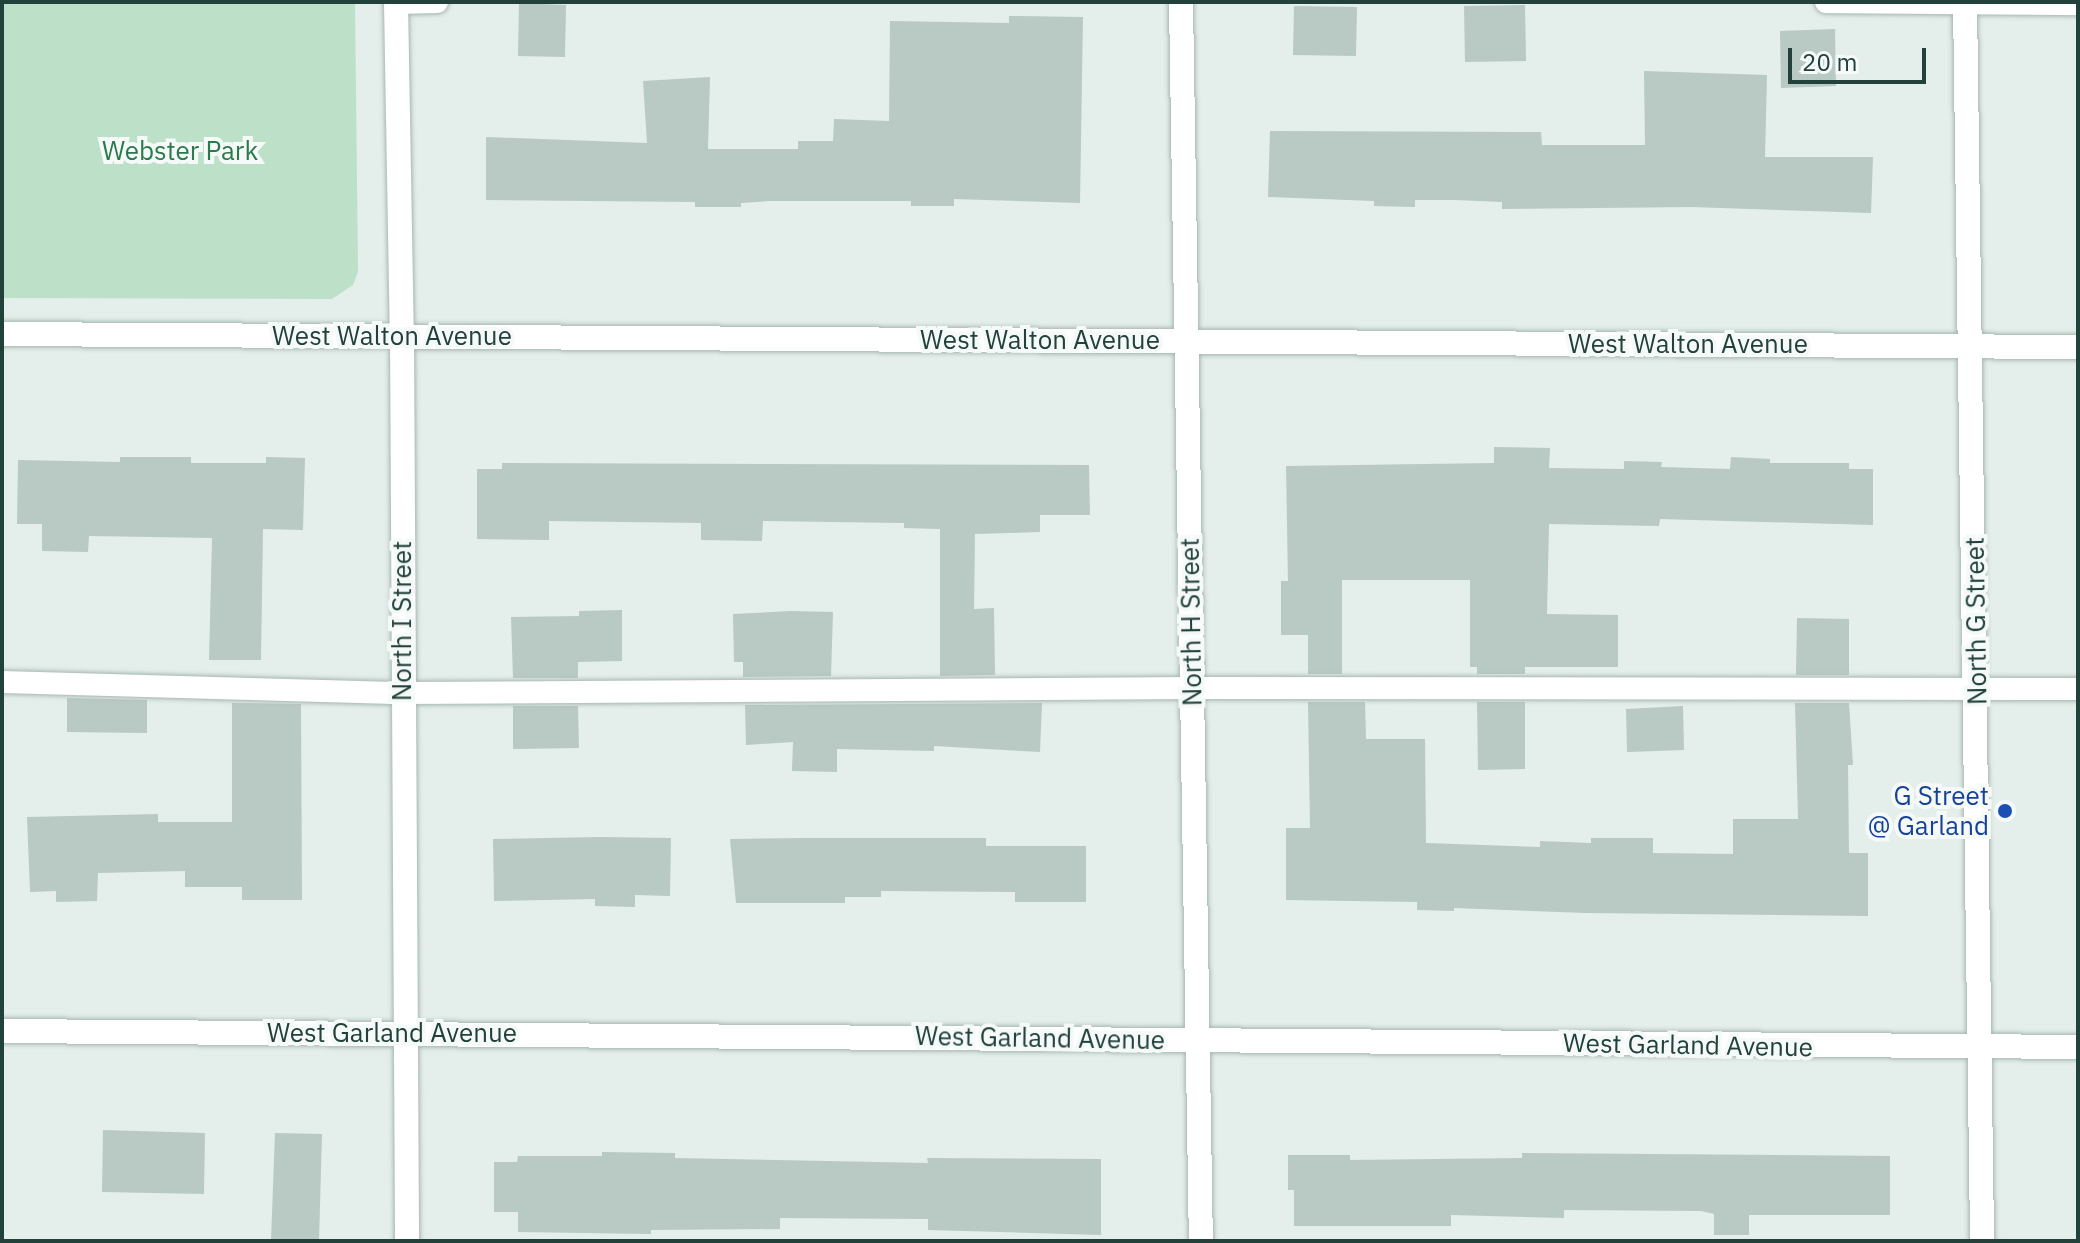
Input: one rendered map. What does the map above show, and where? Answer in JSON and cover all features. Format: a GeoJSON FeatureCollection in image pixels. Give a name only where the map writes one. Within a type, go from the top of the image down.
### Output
{"type":"FeatureCollection","features":[{"type":"Feature","properties":{"kind":"street","name":"North I Street"},"geometry":{"type":"LineString","coordinates":[[396,2],[402,336],[407,1241]]}},
{"type":"Feature","properties":{"kind":"street","name":"North H Street"},"geometry":{"type":"LineString","coordinates":[[1181,2],[1189,341],[1191,688],[1200,1040],[1201,1241]]}},
{"type":"Feature","properties":{"kind":"street","name":"North G Street"},"geometry":{"type":"LineString","coordinates":[[1965,3],[1973,346],[1982,1241]]}},
{"type":"Feature","properties":{"kind":"street","name":"West Walton Avenue"},"geometry":{"type":"LineString","coordinates":[[2,334],[2078,347]]}},
{"type":"Feature","properties":{"kind":"street","name":"West Garland Avenue"},"geometry":{"type":"LineString","coordinates":[[2,1031],[2078,1047]]}},
{"type":"Feature","properties":{"kind":"lane"},"geometry":{"type":"LineString","coordinates":[[396,2],[437,2]]}},
{"type":"Feature","properties":{"kind":"lane"},"geometry":{"type":"LineString","coordinates":[[1826,2],[2078,4]]}},
{"type":"Feature","properties":{"kind":"lane"},"geometry":{"type":"LineString","coordinates":[[2,682],[403,693],[1191,688],[2078,689]]}},
{"type":"Feature","properties":{"kind":"green space","name":"Webster Park"},"geometry":{"type":"Polygon","coordinates":[[[2,2],[355,2],[358,272],[353,285],[332,299],[2,298],[2,2]]]}},
{"type":"Feature","properties":{"kind":"building"},"geometry":{"type":"Polygon","coordinates":[[[519,3],[566,5],[565,57],[518,56],[519,3]]]}},
{"type":"Feature","properties":{"kind":"building"},"geometry":{"type":"Polygon","coordinates":[[[1525,5],[1526,61],[1465,62],[1464,6],[1525,5]]]}},
{"type":"Feature","properties":{"kind":"building"},"geometry":{"type":"Polygon","coordinates":[[[1294,6],[1357,7],[1356,56],[1293,55],[1294,6]]]}},
{"type":"Feature","properties":{"kind":"building"},"geometry":{"type":"Polygon","coordinates":[[[1009,16],[1083,17],[1080,203],[954,199],[954,206],[911,206],[911,201],[770,201],[741,203],[741,207],[695,207],[695,202],[486,200],[486,137],[647,143],[643,81],[710,77],[708,149],[798,149],[798,141],[833,141],[834,119],[889,121],[890,21],[1009,23],[1009,16]]]}},
{"type":"Feature","properties":{"kind":"building"},"geometry":{"type":"Polygon","coordinates":[[[1835,29],[1836,86],[1781,88],[1780,31],[1835,29]]]}},
{"type":"Feature","properties":{"kind":"building"},"geometry":{"type":"Polygon","coordinates":[[[1644,71],[1767,75],[1765,157],[1873,157],[1871,213],[1692,207],[1502,209],[1502,202],[1455,200],[1415,200],[1415,207],[1374,206],[1374,201],[1268,197],[1270,131],[1541,132],[1542,145],[1645,145],[1644,71]]]}},
{"type":"Feature","properties":{"kind":"building"},"geometry":{"type":"Polygon","coordinates":[[[1494,447],[1550,448],[1549,468],[1624,469],[1624,461],[1662,462],[1661,467],[1730,469],[1731,457],[1770,459],[1770,463],[1849,463],[1849,469],[1873,469],[1873,525],[1660,519],[1659,526],[1549,524],[1547,614],[1618,615],[1618,667],[1525,667],[1525,674],[1477,674],[1477,667],[1470,667],[1470,580],[1342,580],[1342,674],[1308,674],[1308,635],[1281,635],[1281,581],[1288,581],[1286,466],[1494,463],[1494,447]]]}},
{"type":"Feature","properties":{"kind":"building"},"geometry":{"type":"Polygon","coordinates":[[[120,457],[191,457],[191,463],[266,463],[266,457],[305,458],[303,530],[263,529],[261,660],[209,660],[212,538],[89,536],[88,552],[42,551],[42,524],[17,524],[18,460],[120,462],[120,457]]]}},
{"type":"Feature","properties":{"kind":"building"},"geometry":{"type":"Polygon","coordinates":[[[502,463],[1089,465],[1090,515],[1040,515],[1040,532],[975,534],[974,609],[994,608],[995,675],[940,676],[940,529],[904,528],[904,523],[763,521],[762,541],[701,540],[701,523],[549,521],[549,540],[477,539],[477,469],[502,469],[502,463]]]}},
{"type":"Feature","properties":{"kind":"building"},"geometry":{"type":"Polygon","coordinates":[[[622,610],[622,661],[578,662],[578,678],[513,678],[511,617],[579,616],[579,611],[622,610]]]}},
{"type":"Feature","properties":{"kind":"building"},"geometry":{"type":"Polygon","coordinates":[[[833,612],[831,676],[743,677],[743,662],[734,662],[733,614],[833,612]]]}},
{"type":"Feature","properties":{"kind":"building"},"geometry":{"type":"Polygon","coordinates":[[[1797,618],[1849,619],[1849,675],[1796,675],[1797,618]]]}},
{"type":"Feature","properties":{"kind":"building"},"geometry":{"type":"Polygon","coordinates":[[[67,698],[147,700],[147,733],[67,732],[67,698]]]}},
{"type":"Feature","properties":{"kind":"building"},"geometry":{"type":"Polygon","coordinates":[[[1308,702],[1365,702],[1366,739],[1425,739],[1426,843],[1540,847],[1540,841],[1591,843],[1591,838],[1653,838],[1653,853],[1733,854],[1733,819],[1798,819],[1795,703],[1849,703],[1853,765],[1848,765],[1849,853],[1868,853],[1868,916],[1586,913],[1454,908],[1454,911],[1417,910],[1417,902],[1286,900],[1286,828],[1310,828],[1308,702]]]}},
{"type":"Feature","properties":{"kind":"building"},"geometry":{"type":"Polygon","coordinates":[[[1477,702],[1525,702],[1525,769],[1478,770],[1477,702]]]}},
{"type":"Feature","properties":{"kind":"building"},"geometry":{"type":"Polygon","coordinates":[[[232,703],[301,704],[302,900],[242,900],[242,887],[185,887],[185,871],[98,873],[97,901],[56,902],[56,891],[30,892],[27,817],[158,814],[158,822],[232,822],[232,703]]]}},
{"type":"Feature","properties":{"kind":"building"},"geometry":{"type":"Polygon","coordinates":[[[1042,703],[1040,752],[934,746],[934,751],[837,749],[837,772],[792,771],[793,742],[746,745],[745,705],[1042,703]]]}},
{"type":"Feature","properties":{"kind":"building"},"geometry":{"type":"Polygon","coordinates":[[[513,706],[578,706],[579,748],[513,749],[513,706]]]}},
{"type":"Feature","properties":{"kind":"building"},"geometry":{"type":"Polygon","coordinates":[[[1683,706],[1684,750],[1627,752],[1626,709],[1683,706]]]}},
{"type":"Feature","properties":{"kind":"building"},"geometry":{"type":"Polygon","coordinates":[[[671,838],[670,896],[635,895],[635,907],[595,906],[595,899],[494,901],[493,839],[671,838]]]}},
{"type":"Feature","properties":{"kind":"building"},"geometry":{"type":"Polygon","coordinates":[[[986,838],[986,846],[1086,846],[1086,902],[1015,902],[1015,892],[881,891],[881,897],[845,897],[845,903],[736,903],[730,839],[986,838]]]}},
{"type":"Feature","properties":{"kind":"building"},"geometry":{"type":"Polygon","coordinates":[[[103,1130],[205,1133],[204,1194],[102,1192],[103,1130]]]}},
{"type":"Feature","properties":{"kind":"building"},"geometry":{"type":"Polygon","coordinates":[[[275,1133],[322,1134],[319,1241],[271,1241],[275,1133]]]}},
{"type":"Feature","properties":{"kind":"building"},"geometry":{"type":"Polygon","coordinates":[[[602,1152],[675,1153],[675,1158],[928,1163],[927,1158],[1101,1159],[1101,1235],[928,1230],[928,1219],[780,1218],[780,1229],[651,1230],[651,1234],[518,1232],[518,1212],[494,1212],[494,1162],[517,1162],[518,1156],[602,1156],[602,1152]]]}},
{"type":"Feature","properties":{"kind":"building"},"geometry":{"type":"Polygon","coordinates":[[[1522,1153],[1890,1156],[1890,1215],[1749,1215],[1749,1235],[1714,1235],[1714,1214],[1701,1211],[1564,1210],[1564,1218],[1451,1215],[1451,1226],[1294,1226],[1294,1190],[1288,1190],[1288,1155],[1350,1155],[1350,1160],[1522,1158],[1522,1153]]]}},
{"type":"Feature","properties":{"kind":"place","name":"G Street @ Garland"},"geometry":{"type":"Point","coordinates":[2005,811]}}]}
